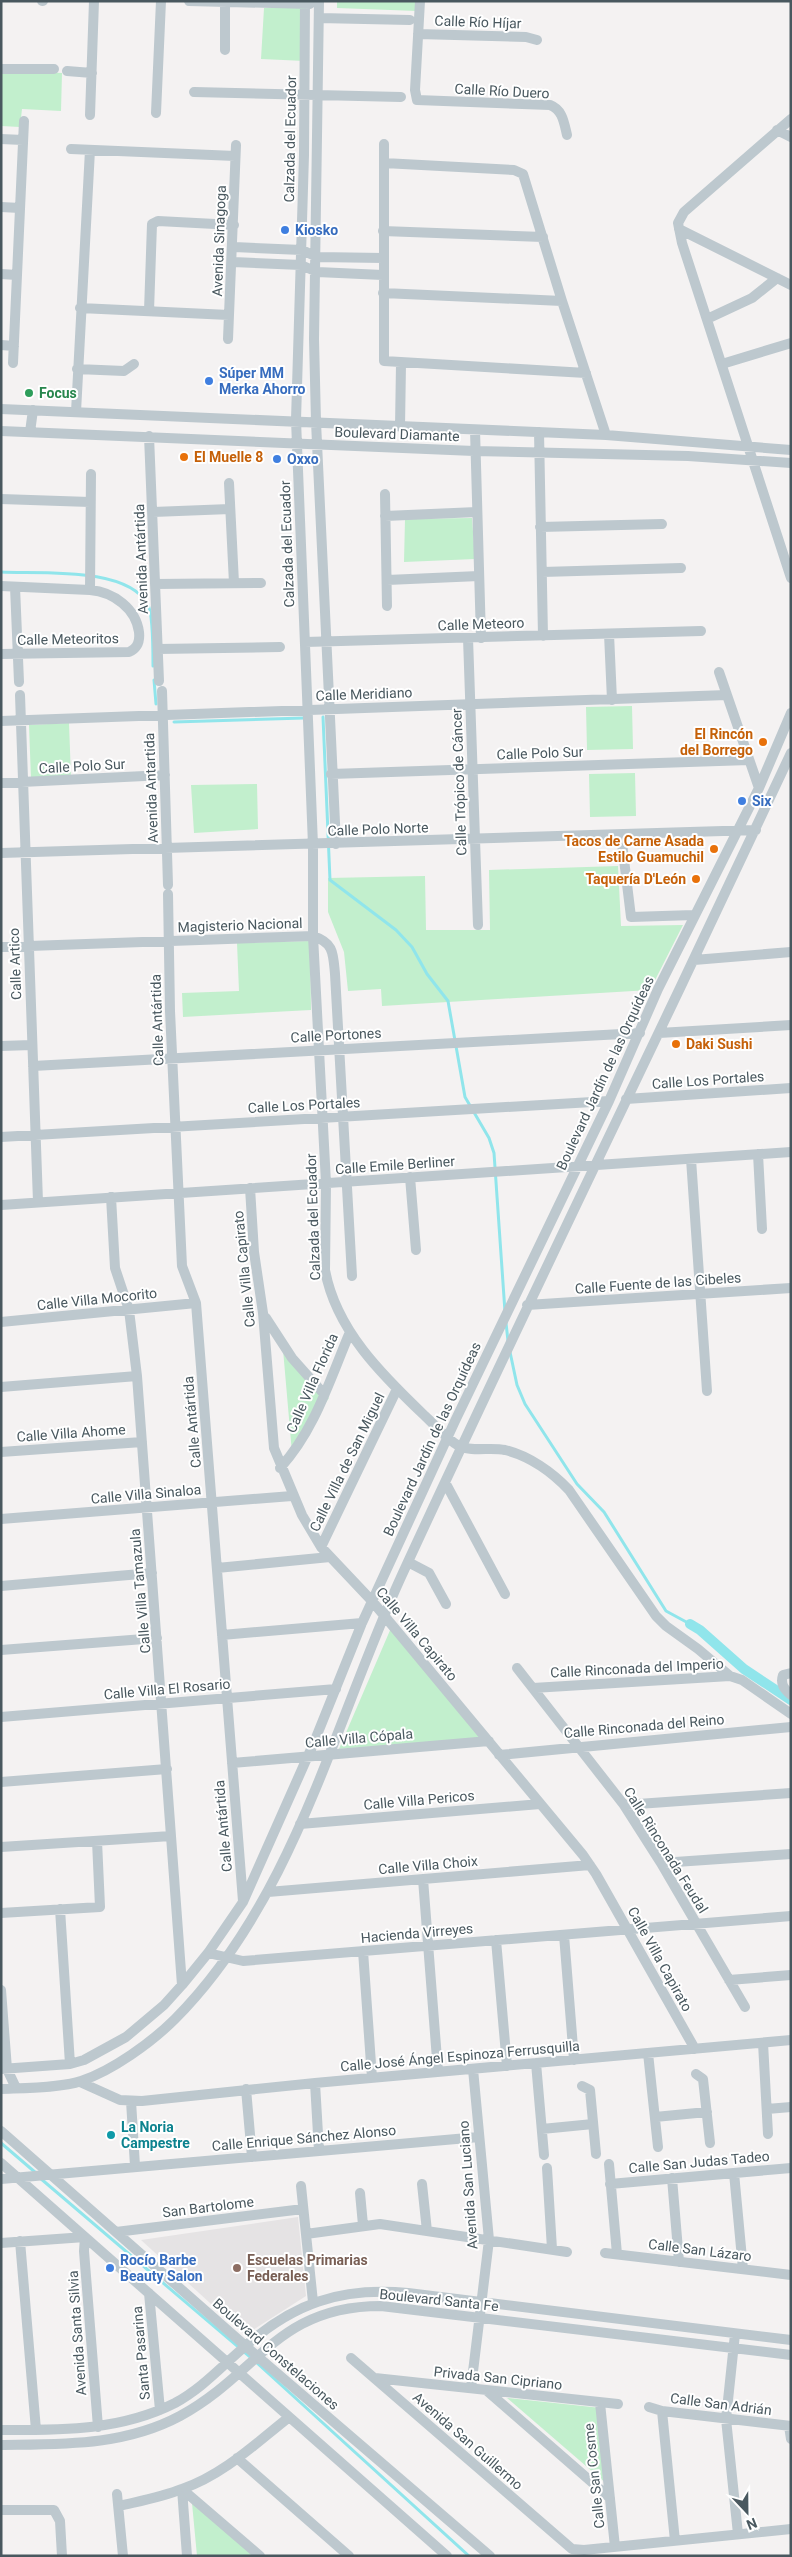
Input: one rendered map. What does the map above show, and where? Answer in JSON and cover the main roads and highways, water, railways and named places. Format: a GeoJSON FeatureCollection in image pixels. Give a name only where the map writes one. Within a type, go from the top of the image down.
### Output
{"type":"FeatureCollection","features":[{"type":"Feature","properties":{"kind":"waterway"},"geometry":{"type":"LineString","coordinates":[[1,572],[59,573],[103,578],[138,592],[150,610],[153,666]]}},
{"type":"Feature","properties":{"kind":"waterway"},"geometry":{"type":"LineString","coordinates":[[154,680],[156,704]]}},
{"type":"Feature","properties":{"kind":"waterway"},"geometry":{"type":"LineString","coordinates":[[323,717],[330,880],[396,930],[412,947],[427,974],[448,1001],[465,1097],[489,1138],[494,1153],[505,1312]]}},
{"type":"Feature","properties":{"kind":"waterway"},"geometry":{"type":"LineString","coordinates":[[174,722],[304,718]]}},
{"type":"Feature","properties":{"kind":"waterway"},"geometry":{"type":"LineString","coordinates":[[506,1323],[508,1341]]}},
{"type":"Feature","properties":{"kind":"waterway"},"geometry":{"type":"LineString","coordinates":[[510,1352],[517,1385],[525,1404],[577,1484],[604,1512],[666,1611],[690,1624]]}},
{"type":"Feature","properties":{"kind":"waterway"},"geometry":{"type":"LineString","coordinates":[[690,1624],[700,1630],[744,1669],[791,1700]]}},
{"type":"Feature","properties":{"kind":"waterway"},"geometry":{"type":"LineString","coordinates":[[1,2143],[36,2173]]}},
{"type":"Feature","properties":{"kind":"waterway"},"geometry":{"type":"LineString","coordinates":[[40,2178],[257,2363],[469,2556]]}},
{"type":"Feature","properties":{"kind":"place","name":"Kiosko"},"geometry":{"type":"Point","coordinates":[285,230]}},
{"type":"Feature","properties":{"kind":"place","name":"Súper MM Merka Ahorro"},"geometry":{"type":"Point","coordinates":[209,381]}},
{"type":"Feature","properties":{"kind":"place","name":"Focus"},"geometry":{"type":"Point","coordinates":[29,393]}},
{"type":"Feature","properties":{"kind":"place","name":"El Muelle 8"},"geometry":{"type":"Point","coordinates":[184,457]}},
{"type":"Feature","properties":{"kind":"place","name":"Oxxo"},"geometry":{"type":"Point","coordinates":[277,459]}},
{"type":"Feature","properties":{"kind":"place","name":"El Rincón del Borrego"},"geometry":{"type":"Point","coordinates":[763,742]}},
{"type":"Feature","properties":{"kind":"place","name":"Six"},"geometry":{"type":"Point","coordinates":[742,801]}},
{"type":"Feature","properties":{"kind":"place","name":"Tacos de Carne Asada Estilo Guamuchil"},"geometry":{"type":"Point","coordinates":[714,849]}},
{"type":"Feature","properties":{"kind":"place","name":"Taquería D'León"},"geometry":{"type":"Point","coordinates":[696,879]}},
{"type":"Feature","properties":{"kind":"place","name":"Daki Sushi"},"geometry":{"type":"Point","coordinates":[676,1044]}},
{"type":"Feature","properties":{"kind":"place","name":"La Noria Campestre"},"geometry":{"type":"Point","coordinates":[111,2135]}},
{"type":"Feature","properties":{"kind":"place","name":"Rocío Barbe Beauty Salon"},"geometry":{"type":"Point","coordinates":[110,2268]}},
{"type":"Feature","properties":{"kind":"place","name":"Escuelas Primarias Federales"},"geometry":{"type":"Point","coordinates":[237,2268]}}]}
